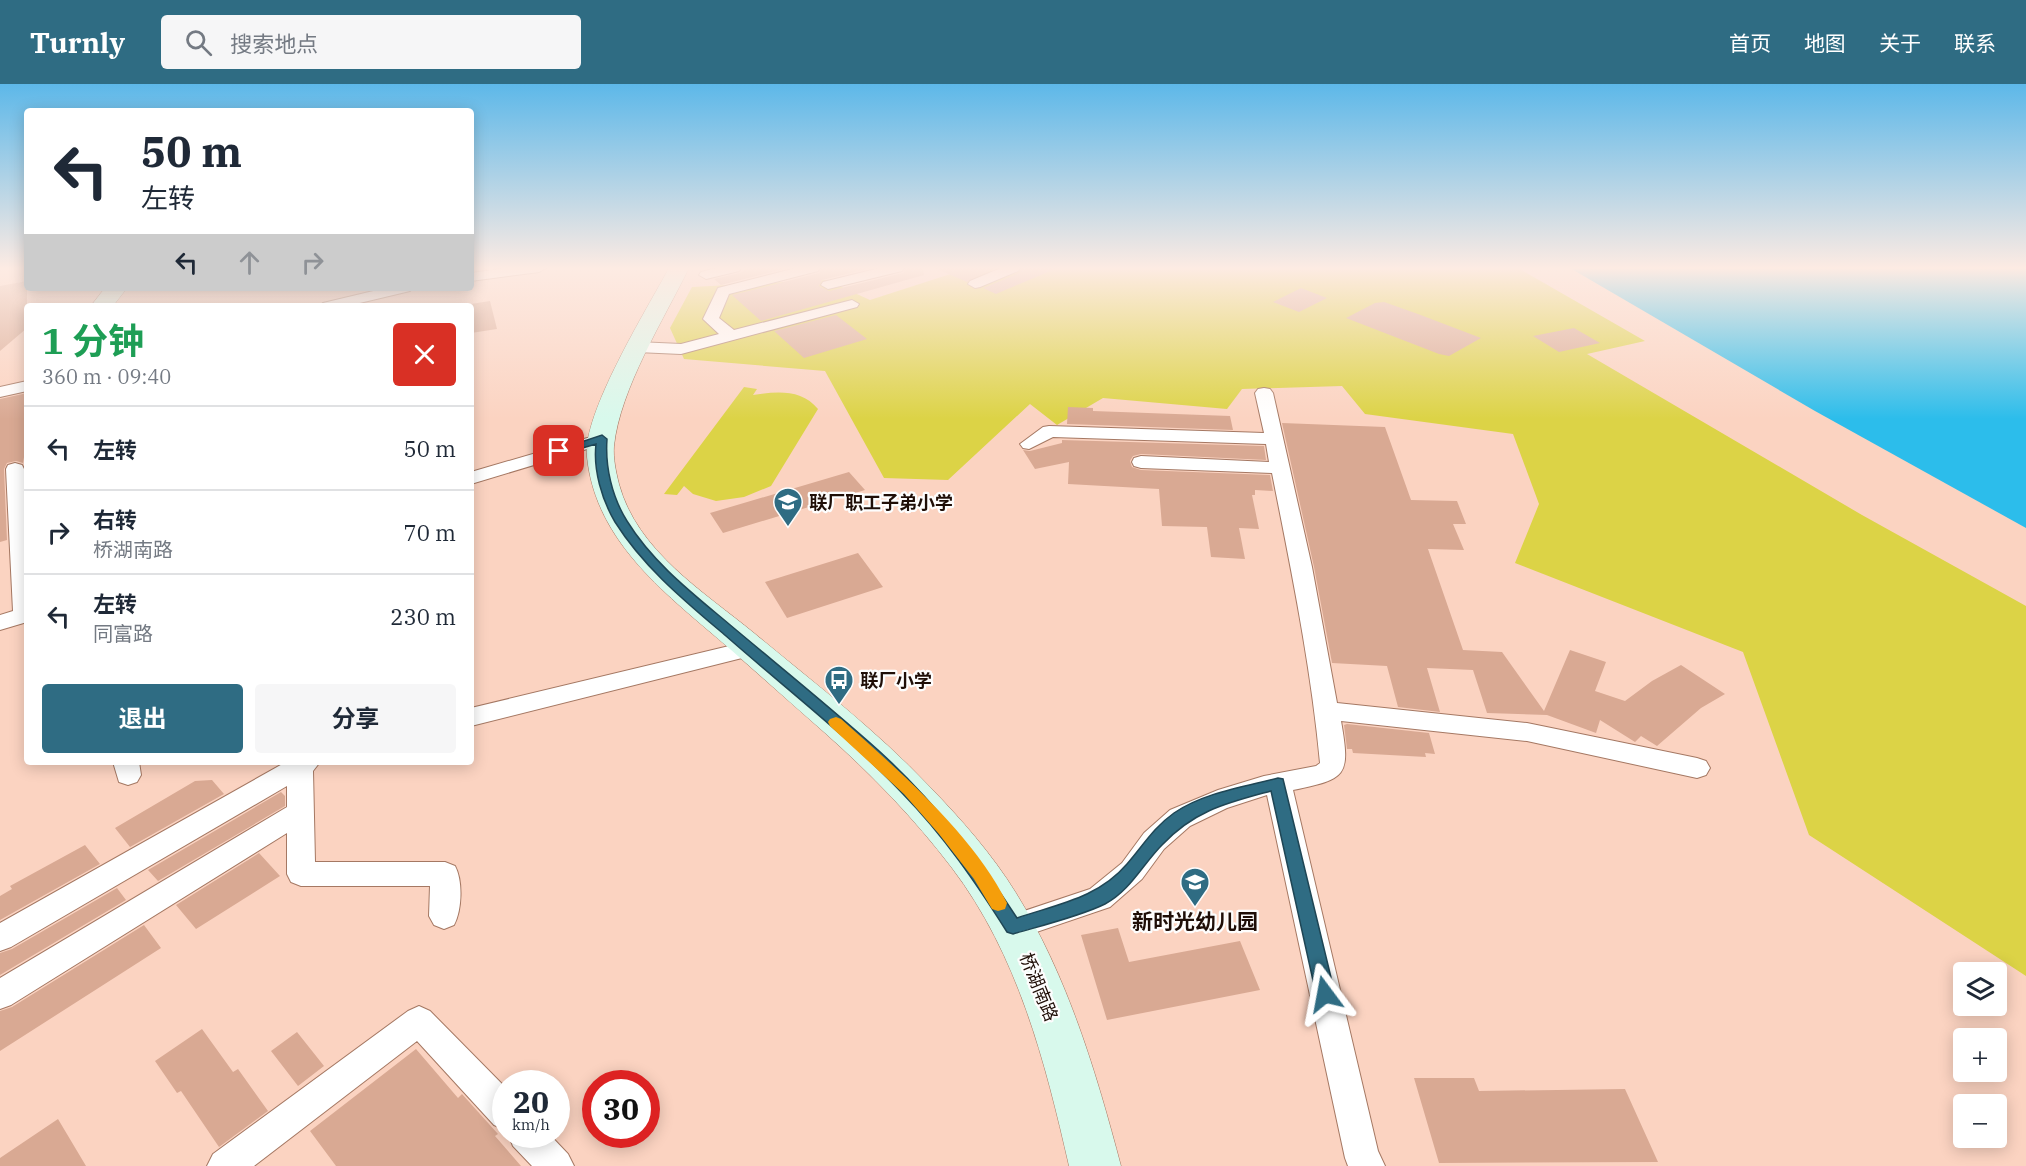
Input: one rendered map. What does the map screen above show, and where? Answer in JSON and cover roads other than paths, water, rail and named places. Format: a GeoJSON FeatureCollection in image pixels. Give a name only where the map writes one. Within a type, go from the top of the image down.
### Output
{"type":"FeatureCollection","features":[{"type":"Feature","properties":{"kind":"main road","name":"桥湖南路"},"geometry":{"type":"LineString","coordinates":[[652,318],[614,398],[602,439],[600,455],[607,493],[621,521],[648,559],[679,589],[872,754],[909,790],[945,829],[980,874],[1013,927],[1043,992],[1082,1111],[1095,1166]]}},
{"type":"Feature","properties":{"kind":"street"},"geometry":{"type":"LineString","coordinates":[[711,318],[731,336]]}},
{"type":"Feature","properties":{"kind":"street"},"geometry":{"type":"LineString","coordinates":[[637,347],[681,349],[797,318]]}},
{"type":"Feature","properties":{"kind":"street"},"geometry":{"type":"LineString","coordinates":[[0,392],[24,387]]}},
{"type":"Feature","properties":{"kind":"street"},"geometry":{"type":"LineString","coordinates":[[1013,927],[1100,898],[1132,871],[1154,841],[1180,818],[1218,800],[1324,774],[1333,766],[1326,711],[1301,567],[1264,393]]}},
{"type":"Feature","properties":{"kind":"street"},"geometry":{"type":"LineString","coordinates":[[1029,444],[1049,431],[1274,439]]}},
{"type":"Feature","properties":{"kind":"street"},"geometry":{"type":"LineString","coordinates":[[474,477],[602,439]]}},
{"type":"Feature","properties":{"kind":"street"},"geometry":{"type":"LineString","coordinates":[[1141,462],[1280,468]]}},
{"type":"Feature","properties":{"kind":"street"},"geometry":{"type":"LineString","coordinates":[[14,469],[24,591]]}},
{"type":"Feature","properties":{"kind":"street"},"geometry":{"type":"LineString","coordinates":[[0,623],[24,616]]}},
{"type":"Feature","properties":{"kind":"street"},"geometry":{"type":"LineString","coordinates":[[474,716],[750,649]]}},
{"type":"Feature","properties":{"kind":"street"},"geometry":{"type":"LineString","coordinates":[[1326,711],[1527,732],[1698,768]]}},
{"type":"Feature","properties":{"kind":"street"},"geometry":{"type":"LineString","coordinates":[[0,938],[301,765]]}},
{"type":"Feature","properties":{"kind":"street"},"geometry":{"type":"LineString","coordinates":[[303,765],[300,812],[301,874],[445,874],[444,916]]}},
{"type":"Feature","properties":{"kind":"street"},"geometry":{"type":"LineString","coordinates":[[1278,784],[1362,1158],[1367,1166]]}},
{"type":"Feature","properties":{"kind":"street"},"geometry":{"type":"LineString","coordinates":[[0,995],[300,812]]}},
{"type":"Feature","properties":{"kind":"street"},"geometry":{"type":"LineString","coordinates":[[225,1166],[419,1021],[492,1098]]}},
{"type":"Feature","properties":{"kind":"street"},"geometry":{"type":"LineString","coordinates":[[539,1148],[556,1166]]}},
{"type":"Feature","properties":{"kind":"water"},"geometry":{"type":"Polygon","coordinates":[[[1657,318],[2026,318],[2026,528],[1815,411],[1657,318]]]}},
{"type":"Feature","properties":{"kind":"place","name":"联厂职工子弟小学"},"geometry":{"type":"Point","coordinates":[788,528]}},
{"type":"Feature","properties":{"kind":"place","name":"联厂小学"},"geometry":{"type":"Point","coordinates":[839,706]}},
{"type":"Feature","properties":{"kind":"place","name":"新时光幼儿园"},"geometry":{"type":"Point","coordinates":[1195,908]}}]}
